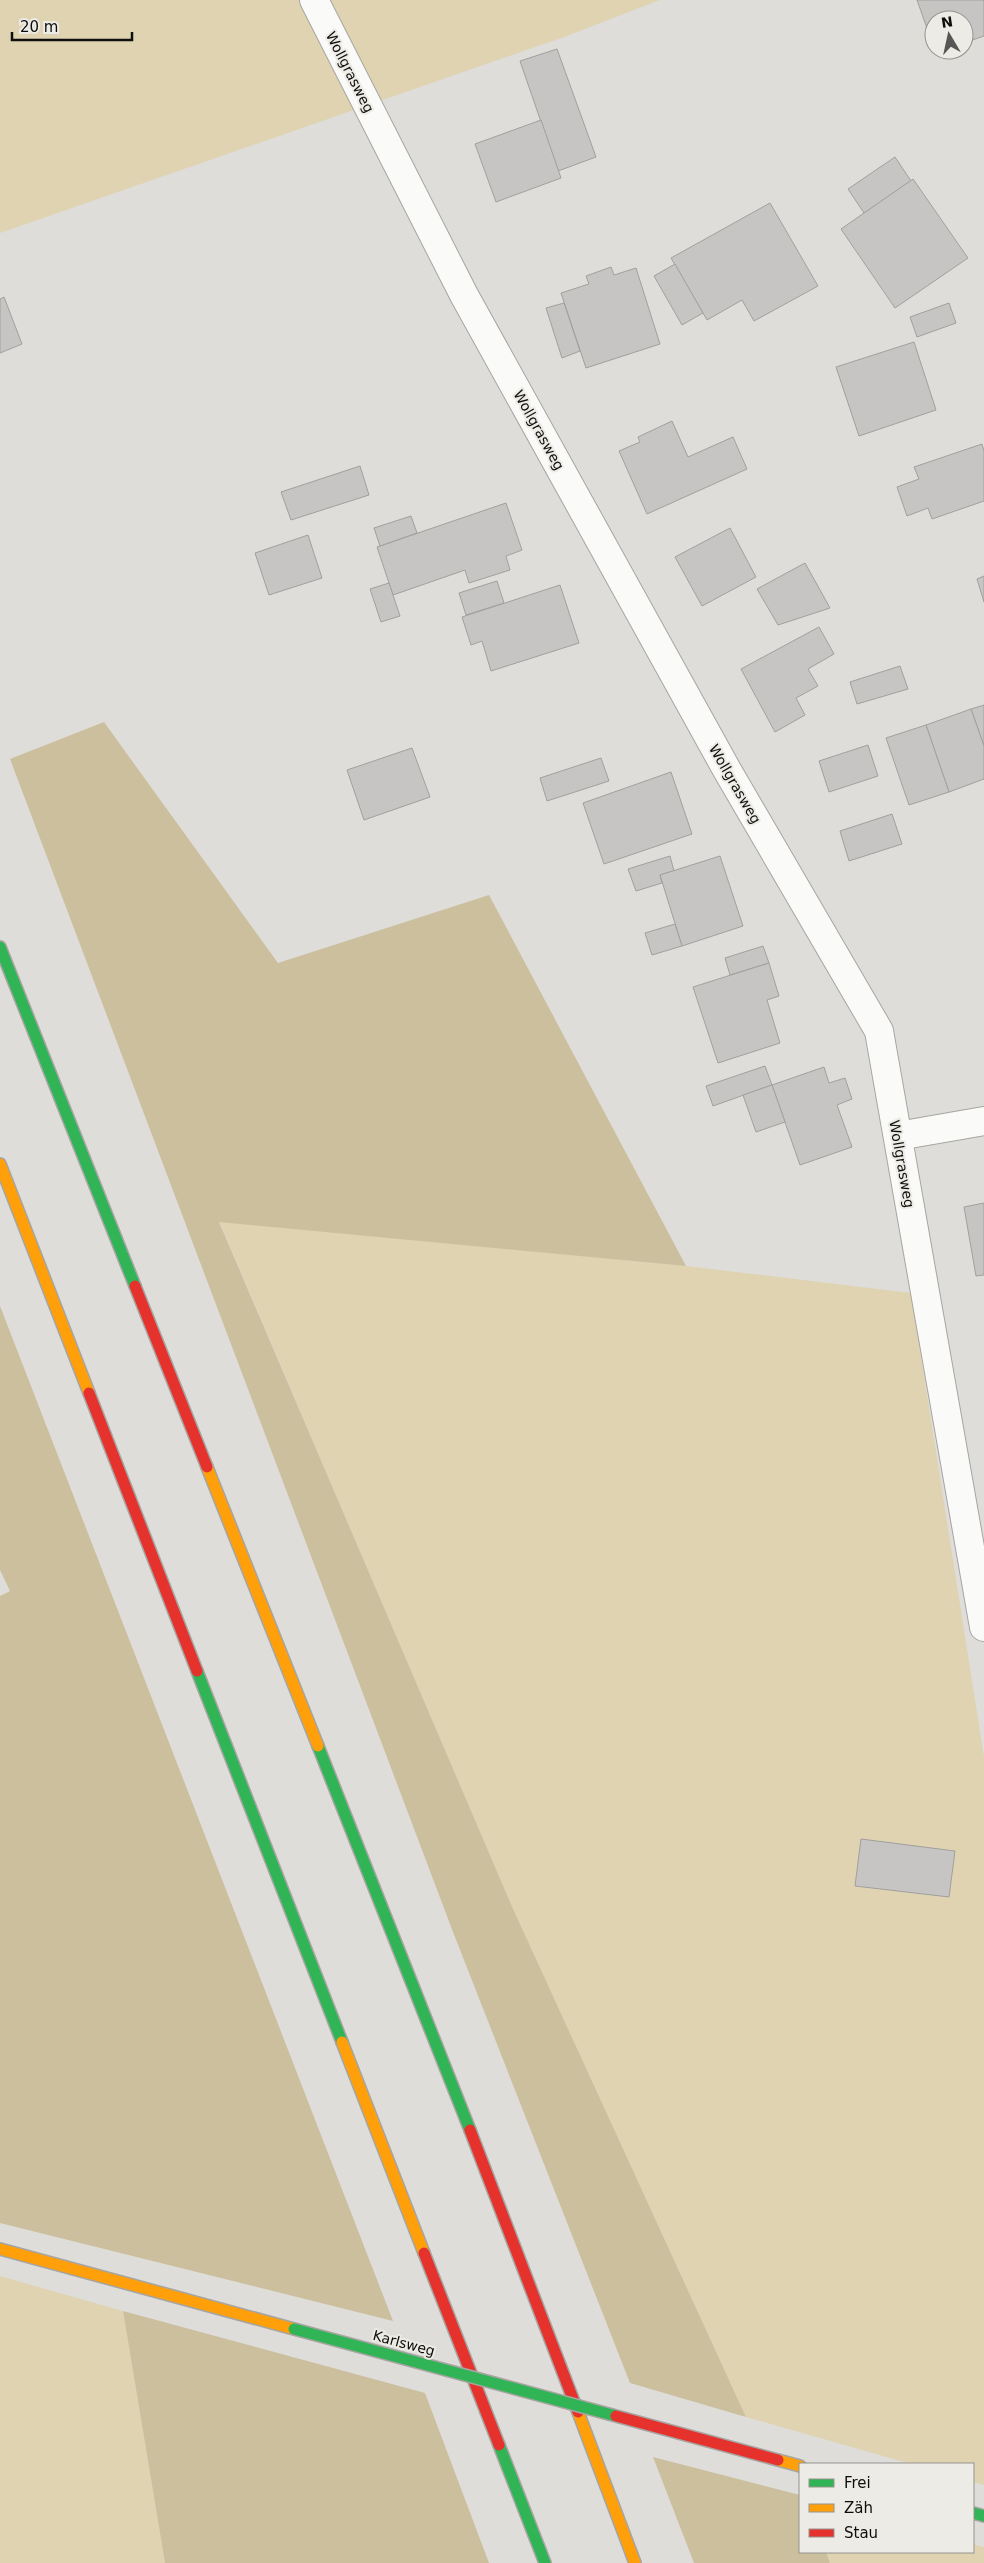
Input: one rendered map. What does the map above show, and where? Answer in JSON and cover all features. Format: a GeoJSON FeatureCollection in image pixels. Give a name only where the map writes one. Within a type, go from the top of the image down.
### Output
{"type":"FeatureCollection","features":[{"type":"Feature","properties":{"kind":"main road"},"geometry":{"type":"LineString","coordinates":[[0,947],[515,2243],[635,2563]]}},
{"type":"Feature","properties":{"kind":"main road"},"geometry":{"type":"LineString","coordinates":[[0,1164],[545,2563]]}},
{"type":"Feature","properties":{"kind":"main road","name":"Karlsweg"},"geometry":{"type":"LineString","coordinates":[[0,2249],[799,2466]]}},
{"type":"Feature","properties":{"kind":"street","name":"Wollgrasweg"},"geometry":{"type":"LineString","coordinates":[[314,0],[464,296],[727,770],[878,1032],[898,1136],[952,1456],[984,1627]]}},
{"type":"Feature","properties":{"kind":"street"},"geometry":{"type":"LineString","coordinates":[[898,1136],[984,1121]]}},
{"type":"Feature","properties":{"kind":"shaded area"},"geometry":{"type":"Polygon","coordinates":[[[0,0],[660,0],[564,37],[0,233],[0,0]]]}},
{"type":"Feature","properties":{"kind":"shaded area"},"geometry":{"type":"Polygon","coordinates":[[[104,722],[278,963],[489,895],[686,1266],[219,1222],[514,1911],[746,2417],[630,2383],[453,1932],[10,759],[104,722]]]}},
{"type":"Feature","properties":{"kind":"shaded area"},"geometry":{"type":"Polygon","coordinates":[[[219,1221],[686,1266],[911,1293],[984,1757],[984,2485],[974,2482],[974,2463],[907,2463],[746,2417],[514,1911],[219,1221]]]}},
{"type":"Feature","properties":{"kind":"shaded area"},"geometry":{"type":"Polygon","coordinates":[[[0,1306],[393,2321],[0,2223],[0,1596],[10,1591],[0,1570],[0,1306]]]}},
{"type":"Feature","properties":{"kind":"shaded area"},"geometry":{"type":"Polygon","coordinates":[[[0,2276],[123,2311],[165,2563],[0,2563],[0,2276]]]}},
{"type":"Feature","properties":{"kind":"shaded area"},"geometry":{"type":"Polygon","coordinates":[[[123,2311],[425,2393],[489,2563],[165,2563],[123,2311]]]}},
{"type":"Feature","properties":{"kind":"shaded area"},"geometry":{"type":"Polygon","coordinates":[[[653,2457],[799,2495],[799,2553],[826,2553],[830,2563],[694,2563],[653,2457]]]}},
{"type":"Feature","properties":{"kind":"shaded area"},"geometry":{"type":"Polygon","coordinates":[[[974,2544],[984,2547],[984,2563],[830,2563],[826,2553],[974,2553],[974,2544]]]}},
{"type":"Feature","properties":{"kind":"building"},"geometry":{"type":"Polygon","coordinates":[[[917,0],[984,0],[984,36],[974,40],[974,10],[924,10],[924,20],[917,0]]]}},
{"type":"Feature","properties":{"kind":"building"},"geometry":{"type":"Polygon","coordinates":[[[557,49],[596,157],[558,171],[520,61],[557,49]]]}},
{"type":"Feature","properties":{"kind":"building"},"geometry":{"type":"Polygon","coordinates":[[[541,120],[561,178],[496,202],[475,144],[541,120]]]}},
{"type":"Feature","properties":{"kind":"building"},"geometry":{"type":"Polygon","coordinates":[[[895,157],[911,181],[864,213],[848,189],[895,157]]]}},
{"type":"Feature","properties":{"kind":"building"},"geometry":{"type":"Polygon","coordinates":[[[913,179],[968,258],[895,308],[841,229],[913,179]]]}},
{"type":"Feature","properties":{"kind":"building"},"geometry":{"type":"Polygon","coordinates":[[[770,203],[818,286],[754,321],[742,300],[707,320],[671,258],[770,203]]]}},
{"type":"Feature","properties":{"kind":"building"},"geometry":{"type":"Polygon","coordinates":[[[675,264],[703,313],[682,325],[654,276],[675,264]]]}},
{"type":"Feature","properties":{"kind":"building"},"geometry":{"type":"Polygon","coordinates":[[[611,267],[614,275],[636,268],[660,344],[586,368],[561,293],[589,284],[586,276],[611,267]]]}},
{"type":"Feature","properties":{"kind":"building"},"geometry":{"type":"Polygon","coordinates":[[[4,297],[22,344],[0,353],[0,299],[4,297]]]}},
{"type":"Feature","properties":{"kind":"building"},"geometry":{"type":"Polygon","coordinates":[[[564,303],[580,351],[562,358],[546,308],[564,303]]]}},
{"type":"Feature","properties":{"kind":"building"},"geometry":{"type":"Polygon","coordinates":[[[949,303],[956,323],[917,337],[910,317],[949,303]]]}},
{"type":"Feature","properties":{"kind":"building"},"geometry":{"type":"Polygon","coordinates":[[[914,342],[936,410],[859,436],[836,367],[914,342]]]}},
{"type":"Feature","properties":{"kind":"building"},"geometry":{"type":"Polygon","coordinates":[[[672,421],[688,457],[733,437],[747,469],[647,514],[619,451],[640,442],[638,437],[672,421]]]}},
{"type":"Feature","properties":{"kind":"building"},"geometry":{"type":"Polygon","coordinates":[[[982,444],[984,451],[984,501],[932,519],[928,508],[907,516],[897,487],[919,479],[914,467],[982,444]]]}},
{"type":"Feature","properties":{"kind":"building"},"geometry":{"type":"Polygon","coordinates":[[[360,466],[369,495],[291,520],[281,492],[360,466]]]}},
{"type":"Feature","properties":{"kind":"building"},"geometry":{"type":"Polygon","coordinates":[[[506,503],[522,550],[506,556],[510,570],[469,583],[465,570],[393,595],[377,547],[506,503]]]}},
{"type":"Feature","properties":{"kind":"building"},"geometry":{"type":"Polygon","coordinates":[[[411,516],[417,533],[380,546],[374,528],[411,516]]]}},
{"type":"Feature","properties":{"kind":"building"},"geometry":{"type":"Polygon","coordinates":[[[730,528],[756,577],[702,606],[675,557],[730,528]]]}},
{"type":"Feature","properties":{"kind":"building"},"geometry":{"type":"Polygon","coordinates":[[[308,535],[322,578],[269,595],[255,553],[308,535]]]}},
{"type":"Feature","properties":{"kind":"building"},"geometry":{"type":"Polygon","coordinates":[[[805,563],[830,608],[778,625],[757,589],[805,563]]]}},
{"type":"Feature","properties":{"kind":"building"},"geometry":{"type":"Polygon","coordinates":[[[984,576],[984,602],[977,579],[984,576]]]}},
{"type":"Feature","properties":{"kind":"building"},"geometry":{"type":"Polygon","coordinates":[[[497,581],[504,603],[466,615],[459,593],[497,581]]]}},
{"type":"Feature","properties":{"kind":"building"},"geometry":{"type":"Polygon","coordinates":[[[389,583],[400,616],[381,622],[370,589],[389,583]]]}},
{"type":"Feature","properties":{"kind":"building"},"geometry":{"type":"Polygon","coordinates":[[[560,585],[579,643],[491,671],[482,641],[471,645],[462,617],[560,585]]]}},
{"type":"Feature","properties":{"kind":"building"},"geometry":{"type":"Polygon","coordinates":[[[819,627],[834,654],[808,669],[818,686],[796,698],[805,715],[775,732],[741,669],[819,627]]]}},
{"type":"Feature","properties":{"kind":"building"},"geometry":{"type":"Polygon","coordinates":[[[900,666],[908,689],[857,704],[850,682],[900,666]]]}},
{"type":"Feature","properties":{"kind":"building"},"geometry":{"type":"Polygon","coordinates":[[[984,705],[984,746],[971,709],[984,705]]]}},
{"type":"Feature","properties":{"kind":"building"},"geometry":{"type":"Polygon","coordinates":[[[971,709],[984,746],[984,779],[949,792],[926,725],[971,709]]]}},
{"type":"Feature","properties":{"kind":"building"},"geometry":{"type":"Polygon","coordinates":[[[926,725],[949,792],[909,805],[886,738],[926,725]]]}},
{"type":"Feature","properties":{"kind":"building"},"geometry":{"type":"Polygon","coordinates":[[[868,745],[878,776],[829,792],[819,761],[868,745]]]}},
{"type":"Feature","properties":{"kind":"building"},"geometry":{"type":"Polygon","coordinates":[[[412,748],[430,797],[364,820],[347,770],[412,748]]]}},
{"type":"Feature","properties":{"kind":"building"},"geometry":{"type":"Polygon","coordinates":[[[601,758],[609,781],[547,801],[540,778],[601,758]]]}},
{"type":"Feature","properties":{"kind":"building"},"geometry":{"type":"Polygon","coordinates":[[[671,772],[692,834],[604,864],[583,803],[671,772]]]}},
{"type":"Feature","properties":{"kind":"building"},"geometry":{"type":"Polygon","coordinates":[[[892,814],[902,844],[849,861],[840,831],[892,814]]]}},
{"type":"Feature","properties":{"kind":"building"},"geometry":{"type":"Polygon","coordinates":[[[670,856],[674,871],[660,875],[662,883],[636,891],[628,869],[670,856]]]}},
{"type":"Feature","properties":{"kind":"building"},"geometry":{"type":"Polygon","coordinates":[[[720,856],[743,926],[682,946],[660,875],[720,856]]]}},
{"type":"Feature","properties":{"kind":"building"},"geometry":{"type":"Polygon","coordinates":[[[675,924],[682,946],[652,955],[645,933],[675,924]]]}},
{"type":"Feature","properties":{"kind":"building"},"geometry":{"type":"Polygon","coordinates":[[[763,946],[769,963],[730,975],[725,958],[763,946]]]}},
{"type":"Feature","properties":{"kind":"building"},"geometry":{"type":"Polygon","coordinates":[[[769,963],[779,996],[767,1000],[780,1043],[718,1063],[693,987],[769,963]]]}},
{"type":"Feature","properties":{"kind":"building"},"geometry":{"type":"Polygon","coordinates":[[[765,1066],[772,1085],[713,1106],[706,1086],[765,1066]]]}},
{"type":"Feature","properties":{"kind":"building"},"geometry":{"type":"Polygon","coordinates":[[[824,1067],[829,1083],[845,1078],[852,1099],[837,1105],[852,1147],[800,1165],[772,1085],[824,1067]]]}},
{"type":"Feature","properties":{"kind":"building"},"geometry":{"type":"Polygon","coordinates":[[[772,1085],[785,1122],[756,1132],[743,1095],[772,1085]]]}},
{"type":"Feature","properties":{"kind":"building"},"geometry":{"type":"Polygon","coordinates":[[[984,1203],[984,1275],[976,1276],[964,1207],[984,1203]]]}},
{"type":"Feature","properties":{"kind":"building"},"geometry":{"type":"Polygon","coordinates":[[[861,1839],[955,1851],[949,1897],[855,1886],[861,1839]]]}},
{"type":"Feature","properties":{"kind":"traffic: fast"},"geometry":{"type":"LineString","coordinates":[[0,947],[135,1286]]}},
{"type":"Feature","properties":{"kind":"traffic: fast"},"geometry":{"type":"LineString","coordinates":[[197,1671],[342,2042]]}},
{"type":"Feature","properties":{"kind":"traffic: fast"},"geometry":{"type":"LineString","coordinates":[[318,1746],[470,2130]]}},
{"type":"Feature","properties":{"kind":"traffic: fast"},"geometry":{"type":"LineString","coordinates":[[294,2329],[616,2416]]}},
{"type":"Feature","properties":{"kind":"traffic: fast"},"geometry":{"type":"LineString","coordinates":[[499,2445],[545,2563]]}},
{"type":"Feature","properties":{"kind":"traffic: fast"},"geometry":{"type":"LineString","coordinates":[[974,2513],[984,2516]]}},
{"type":"Feature","properties":{"kind":"traffic: slow"},"geometry":{"type":"LineString","coordinates":[[0,1164],[89,1393]]}},
{"type":"Feature","properties":{"kind":"traffic: slow"},"geometry":{"type":"LineString","coordinates":[[207,1467],[318,1746]]}},
{"type":"Feature","properties":{"kind":"traffic: slow"},"geometry":{"type":"LineString","coordinates":[[342,2042],[424,2253]]}},
{"type":"Feature","properties":{"kind":"traffic: slow"},"geometry":{"type":"LineString","coordinates":[[0,2249],[294,2329]]}},
{"type":"Feature","properties":{"kind":"traffic: slow"},"geometry":{"type":"LineString","coordinates":[[578,2412],[635,2563]]}},
{"type":"Feature","properties":{"kind":"traffic: slow"},"geometry":{"type":"LineString","coordinates":[[778,2460],[799,2466]]}},
{"type":"Feature","properties":{"kind":"traffic: jam"},"geometry":{"type":"LineString","coordinates":[[135,1286],[207,1467]]}},
{"type":"Feature","properties":{"kind":"traffic: jam"},"geometry":{"type":"LineString","coordinates":[[89,1393],[197,1671]]}},
{"type":"Feature","properties":{"kind":"traffic: jam"},"geometry":{"type":"LineString","coordinates":[[470,2130],[578,2412]]}},
{"type":"Feature","properties":{"kind":"traffic: jam"},"geometry":{"type":"LineString","coordinates":[[424,2253],[499,2445]]}},
{"type":"Feature","properties":{"kind":"traffic: jam"},"geometry":{"type":"LineString","coordinates":[[616,2416],[778,2460]]}}]}
